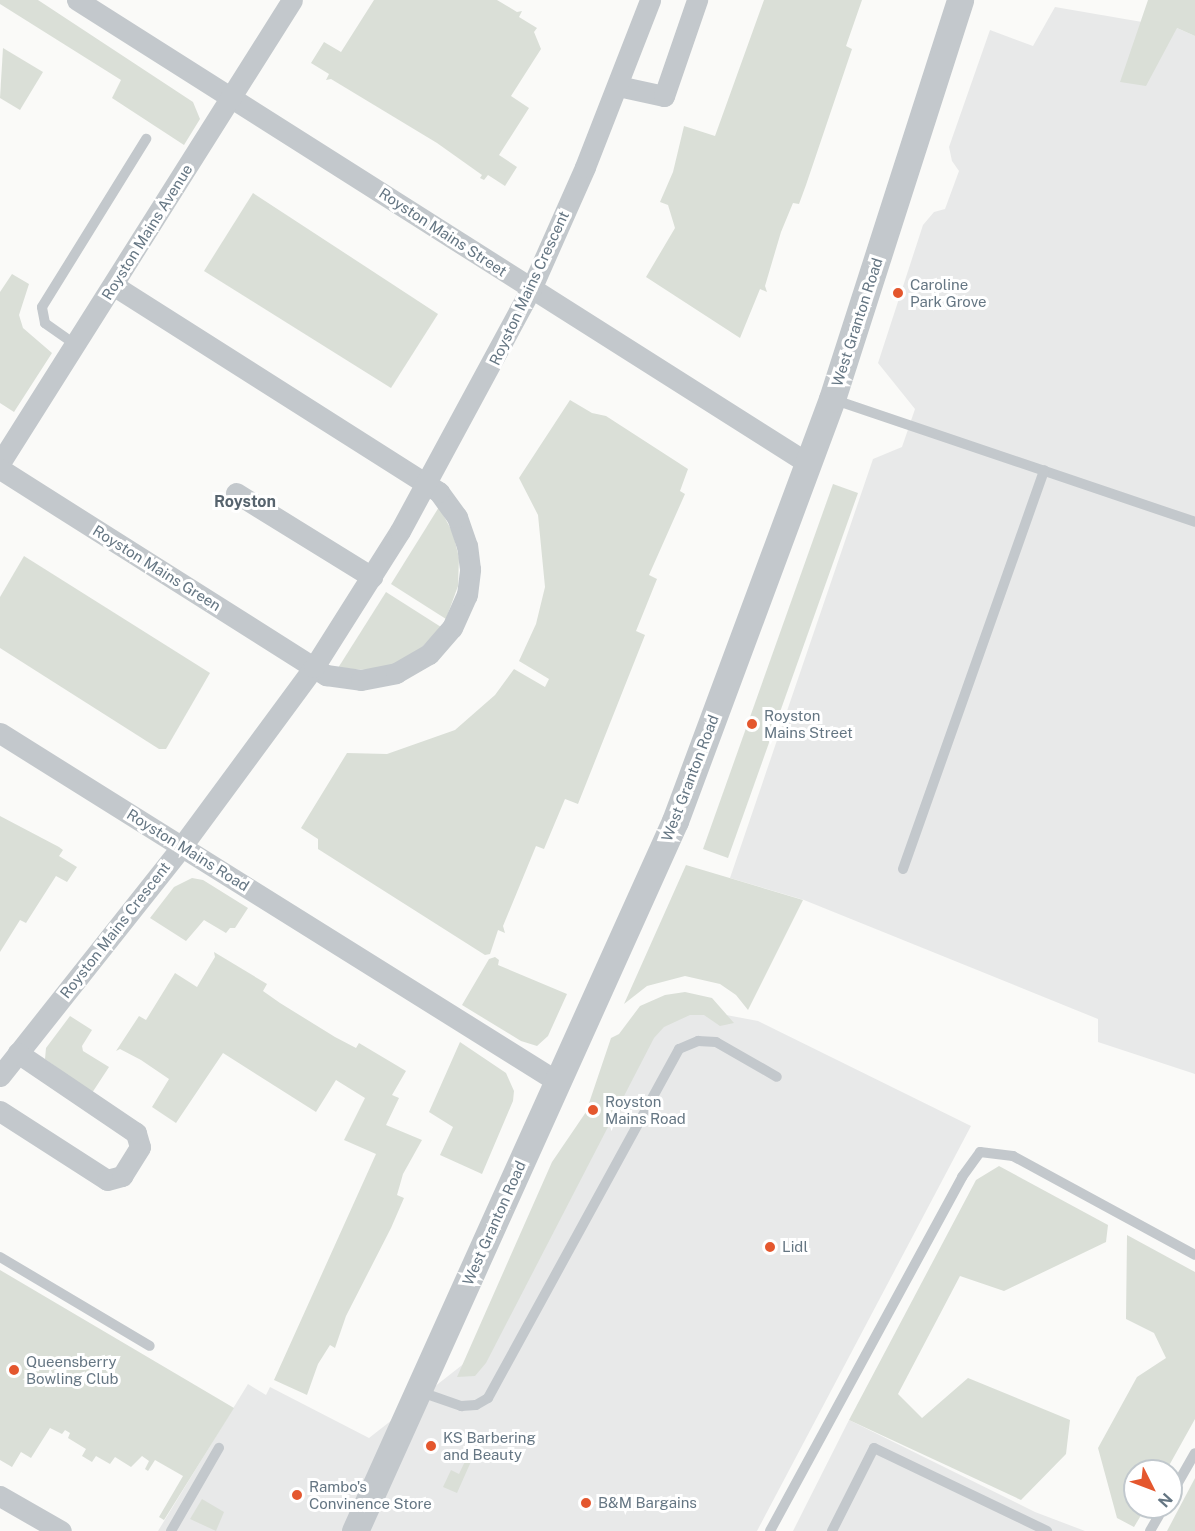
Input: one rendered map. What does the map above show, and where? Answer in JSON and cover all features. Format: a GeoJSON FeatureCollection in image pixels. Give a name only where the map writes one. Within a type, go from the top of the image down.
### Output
{"type":"FeatureCollection","features":[{"type":"Feature","properties":{"kind":"street","name":"Royston Mains Street"},"geometry":{"type":"LineString","coordinates":[[77,0],[531,290],[809,464]]}},
{"type":"Feature","properties":{"kind":"street","name":"Royston Mains Avenue"},"geometry":{"type":"LineString","coordinates":[[0,463],[8,432],[76,345],[292,0]]}},
{"type":"Feature","properties":{"kind":"street"},"geometry":{"type":"LineString","coordinates":[[618,86],[663,96],[697,0]]}},
{"type":"Feature","properties":{"kind":"street","name":"West Granton Road"},"geometry":{"type":"LineString","coordinates":[[355,1531],[675,821],[832,399],[960,0]]}},
{"type":"Feature","properties":{"kind":"street","name":"Royston Mains Crescent"},"geometry":{"type":"LineString","coordinates":[[0,1076],[182,846],[314,667],[372,577],[427,484],[531,290],[618,86],[645,2]]}},
{"type":"Feature","properties":{"kind":"street"},"geometry":{"type":"LineString","coordinates":[[114,286],[427,484],[449,504],[467,546],[467,595],[452,628],[429,654],[396,673],[360,680],[326,675],[314,667]]}},
{"type":"Feature","properties":{"kind":"street","name":"Royston Mains Green"},"geometry":{"type":"LineString","coordinates":[[0,469],[314,667]]}},
{"type":"Feature","properties":{"kind":"street"},"geometry":{"type":"LineString","coordinates":[[236,493],[372,577]]}},
{"type":"Feature","properties":{"kind":"street","name":"Royston Mains Road"},"geometry":{"type":"LineString","coordinates":[[0,733],[558,1082]]}},
{"type":"Feature","properties":{"kind":"street"},"geometry":{"type":"LineString","coordinates":[[0,1111],[107,1180],[122,1176],[140,1147],[136,1133],[18,1053]]}},
{"type":"Feature","properties":{"kind":"street"},"geometry":{"type":"LineString","coordinates":[[0,1496],[61,1531]]}},
{"type":"Feature","properties":{"kind":"lane"},"geometry":{"type":"LineString","coordinates":[[76,345],[45,323],[42,307],[146,138]]}},
{"type":"Feature","properties":{"kind":"lane"},"geometry":{"type":"LineString","coordinates":[[832,399],[1195,522]]}},
{"type":"Feature","properties":{"kind":"lane"},"geometry":{"type":"LineString","coordinates":[[903,869],[1044,470]]}},
{"type":"Feature","properties":{"kind":"lane"},"geometry":{"type":"LineString","coordinates":[[418,1391],[461,1406],[476,1405],[488,1398],[679,1049],[698,1041],[717,1042],[777,1077]]}},
{"type":"Feature","properties":{"kind":"lane"},"geometry":{"type":"LineString","coordinates":[[770,1531],[962,1177],[980,1152],[1013,1156],[1195,1255]]}},
{"type":"Feature","properties":{"kind":"lane"},"geometry":{"type":"LineString","coordinates":[[0,1257],[150,1346]]}},
{"type":"Feature","properties":{"kind":"lane"},"geometry":{"type":"LineString","coordinates":[[171,1531],[219,1448]]}},
{"type":"Feature","properties":{"kind":"lane"},"geometry":{"type":"LineString","coordinates":[[832,1531],[874,1448],[1047,1531]]}},
{"type":"Feature","properties":{"kind":"lane"},"geometry":{"type":"LineString","coordinates":[[1183,1474],[1195,1453]]}},
{"type":"Feature","properties":{"kind":"shaded area"},"geometry":{"type":"Polygon","coordinates":[[[0,0],[38,0],[193,102],[200,119],[184,145],[112,98],[121,80],[0,4],[0,0]]]}},
{"type":"Feature","properties":{"kind":"shaded area"},"geometry":{"type":"Polygon","coordinates":[[[374,0],[497,0],[517,12],[522,11],[519,17],[537,28],[534,32],[541,49],[511,96],[529,108],[499,155],[517,167],[505,186],[488,175],[484,180],[480,178],[482,175],[437,143],[331,79],[326,80],[329,74],[311,63],[324,42],[341,52],[374,0]]]}},
{"type":"Feature","properties":{"kind":"shaded area"},"geometry":{"type":"Polygon","coordinates":[[[764,0],[862,0],[846,46],[852,49],[806,185],[799,204],[793,203],[781,232],[765,286],[767,292],[760,289],[740,338],[646,277],[675,228],[668,205],[660,202],[673,172],[684,126],[715,136],[764,0]]]}},
{"type":"Feature","properties":{"kind":"shaded area"},"geometry":{"type":"Polygon","coordinates":[[[1148,0],[1195,0],[1195,36],[1177,28],[1146,86],[1120,82],[1148,0]]]}},
{"type":"Feature","properties":{"kind":"shaded area"},"geometry":{"type":"Polygon","coordinates":[[[1055,7],[1177,28],[1195,36],[1195,1074],[1098,1042],[1098,1019],[804,900],[730,878],[873,459],[902,447],[915,409],[878,363],[923,225],[934,212],[945,209],[959,171],[952,161],[949,147],[990,30],[1033,46],[1055,7]]]}},
{"type":"Feature","properties":{"kind":"shaded area"},"geometry":{"type":"Polygon","coordinates":[[[3,48],[43,72],[20,110],[0,98],[3,48]]]}},
{"type":"Feature","properties":{"kind":"shaded area"},"geometry":{"type":"Polygon","coordinates":[[[253,193],[438,314],[391,388],[204,271],[253,193]]]}},
{"type":"Feature","properties":{"kind":"shaded area"},"geometry":{"type":"Polygon","coordinates":[[[12,274],[29,284],[19,315],[23,328],[52,353],[14,412],[0,403],[0,292],[12,274]]]}},
{"type":"Feature","properties":{"kind":"shaded area"},"geometry":{"type":"Polygon","coordinates":[[[570,400],[592,413],[606,416],[688,469],[680,491],[685,494],[649,575],[657,579],[636,631],[645,635],[578,804],[565,799],[544,849],[536,846],[503,926],[505,933],[498,930],[490,954],[485,955],[318,849],[318,839],[301,828],[347,753],[387,754],[455,730],[495,695],[514,669],[545,687],[549,679],[519,661],[536,624],[545,587],[538,515],[519,478],[570,400]]]}},
{"type":"Feature","properties":{"kind":"shaded area"},"geometry":{"type":"Polygon","coordinates":[[[833,484],[858,493],[728,858],[703,849],[833,484]]]}},
{"type":"Feature","properties":{"kind":"shaded area"},"geometry":{"type":"Polygon","coordinates":[[[439,507],[453,533],[459,558],[458,586],[446,619],[391,584],[439,507]]]}},
{"type":"Feature","properties":{"kind":"shaded area"},"geometry":{"type":"Polygon","coordinates":[[[24,556],[210,673],[166,749],[159,749],[0,648],[0,597],[24,556]]]}},
{"type":"Feature","properties":{"kind":"shaded area"},"geometry":{"type":"Polygon","coordinates":[[[386,592],[441,627],[421,648],[392,665],[367,670],[338,668],[386,592]]]}},
{"type":"Feature","properties":{"kind":"shaded area"},"geometry":{"type":"Polygon","coordinates":[[[0,816],[59,847],[63,850],[59,856],[77,867],[67,882],[56,876],[26,923],[20,920],[0,952],[0,816]]]}},
{"type":"Feature","properties":{"kind":"shaded area"},"geometry":{"type":"Polygon","coordinates":[[[686,865],[803,900],[748,1010],[736,995],[720,984],[685,976],[647,986],[624,1004],[686,865]]]}},
{"type":"Feature","properties":{"kind":"shaded area"},"geometry":{"type":"Polygon","coordinates":[[[192,878],[203,880],[248,908],[235,928],[230,928],[226,933],[204,920],[186,941],[150,918],[174,887],[192,878]]]}},
{"type":"Feature","properties":{"kind":"shaded area"},"geometry":{"type":"Polygon","coordinates":[[[214,952],[267,984],[263,991],[280,1003],[335,1037],[356,1048],[359,1043],[406,1071],[392,1095],[399,1098],[386,1125],[422,1140],[403,1174],[397,1195],[404,1198],[391,1228],[346,1316],[335,1348],[330,1345],[318,1364],[307,1395],[274,1380],[376,1154],[344,1140],[365,1098],[336,1080],[316,1112],[223,1053],[176,1123],[152,1107],[169,1079],[141,1060],[120,1049],[116,1051],[139,1016],[146,1020],[175,973],[197,987],[215,957],[214,952]]]}},
{"type":"Feature","properties":{"kind":"shaded area"},"geometry":{"type":"Polygon","coordinates":[[[495,957],[499,960],[498,965],[567,994],[548,1036],[537,1046],[521,1041],[462,1005],[489,959],[495,957]]]}},
{"type":"Feature","properties":{"kind":"shaded area"},"geometry":{"type":"Polygon","coordinates":[[[685,992],[712,998],[734,1023],[720,1026],[704,1015],[690,1015],[664,1027],[654,1038],[486,1363],[475,1376],[457,1377],[552,1162],[586,1112],[611,1038],[619,1034],[640,1006],[665,995],[685,992]]]}},
{"type":"Feature","properties":{"kind":"shaded area"},"geometry":{"type":"Polygon","coordinates":[[[684,1007],[758,1021],[971,1126],[757,1531],[158,1531],[248,1384],[266,1395],[270,1387],[369,1438],[480,1351],[642,1032],[684,1007]]]}},
{"type":"Feature","properties":{"kind":"shaded area"},"geometry":{"type":"Polygon","coordinates":[[[70,1016],[92,1030],[82,1046],[83,1051],[109,1067],[92,1093],[45,1059],[46,1048],[70,1016]]]}},
{"type":"Feature","properties":{"kind":"shaded area"},"geometry":{"type":"Polygon","coordinates":[[[460,1042],[506,1073],[514,1091],[513,1101],[482,1174],[440,1155],[453,1127],[429,1112],[460,1042]]]}},
{"type":"Feature","properties":{"kind":"shaded area"},"geometry":{"type":"Polygon","coordinates":[[[999,1166],[1108,1225],[1106,1242],[1004,1291],[960,1276],[898,1394],[922,1418],[968,1378],[1070,1420],[1066,1454],[1021,1500],[849,1420],[976,1180],[999,1166]]]}},
{"type":"Feature","properties":{"kind":"shaded area"},"geometry":{"type":"Polygon","coordinates":[[[1127,1235],[1195,1272],[1195,1419],[1173,1459],[1123,1459],[1123,1519],[1139,1519],[1134,1527],[1117,1518],[1098,1448],[1137,1377],[1166,1358],[1154,1333],[1126,1319],[1127,1235]]]}},
{"type":"Feature","properties":{"kind":"shaded area"},"geometry":{"type":"Polygon","coordinates":[[[0,1270],[234,1408],[164,1520],[159,1517],[183,1476],[155,1460],[148,1471],[145,1469],[149,1461],[142,1456],[131,1467],[115,1457],[110,1464],[96,1456],[92,1462],[82,1456],[86,1449],[68,1438],[70,1433],[65,1430],[62,1434],[50,1428],[31,1458],[21,1452],[12,1467],[0,1460],[0,1270]]]}},
{"type":"Feature","properties":{"kind":"shaded area"},"geometry":{"type":"Polygon","coordinates":[[[849,1420],[1035,1512],[1085,1531],[793,1531],[849,1420]]]}},
{"type":"Feature","properties":{"kind":"shaded area"},"geometry":{"type":"Polygon","coordinates":[[[468,1455],[473,1457],[457,1493],[443,1487],[451,1470],[459,1474],[468,1455]]]}},
{"type":"Feature","properties":{"kind":"shaded area"},"geometry":{"type":"Polygon","coordinates":[[[1195,1478],[1195,1531],[1167,1531],[1173,1519],[1183,1519],[1183,1501],[1195,1478]]]}},
{"type":"Feature","properties":{"kind":"shaded area"},"geometry":{"type":"Polygon","coordinates":[[[202,1499],[224,1512],[216,1531],[190,1519],[202,1499]]]}},
{"type":"Feature","properties":{"kind":"place","name":"Caroline Park Grove"},"geometry":{"type":"Point","coordinates":[898,293]}},
{"type":"Feature","properties":{"kind":"place","name":"Royston Mains Street"},"geometry":{"type":"Point","coordinates":[752,724]}},
{"type":"Feature","properties":{"kind":"place","name":"Royston Mains Road"},"geometry":{"type":"Point","coordinates":[593,1110]}},
{"type":"Feature","properties":{"kind":"place","name":"Lidl"},"geometry":{"type":"Point","coordinates":[770,1247]}},
{"type":"Feature","properties":{"kind":"place","name":"Queensberry Bowling Club"},"geometry":{"type":"Point","coordinates":[14,1370]}},
{"type":"Feature","properties":{"kind":"place","name":"KS Barbering and Beauty"},"geometry":{"type":"Point","coordinates":[431,1446]}},
{"type":"Feature","properties":{"kind":"place","name":"Rambo's Convinence Store"},"geometry":{"type":"Point","coordinates":[297,1495]}},
{"type":"Feature","properties":{"kind":"place","name":"B&M Bargains"},"geometry":{"type":"Point","coordinates":[586,1503]}},
{"type":"Feature","properties":{"kind":"district","name":"Royston"},"geometry":{"type":"Point","coordinates":[245,502]}}]}
